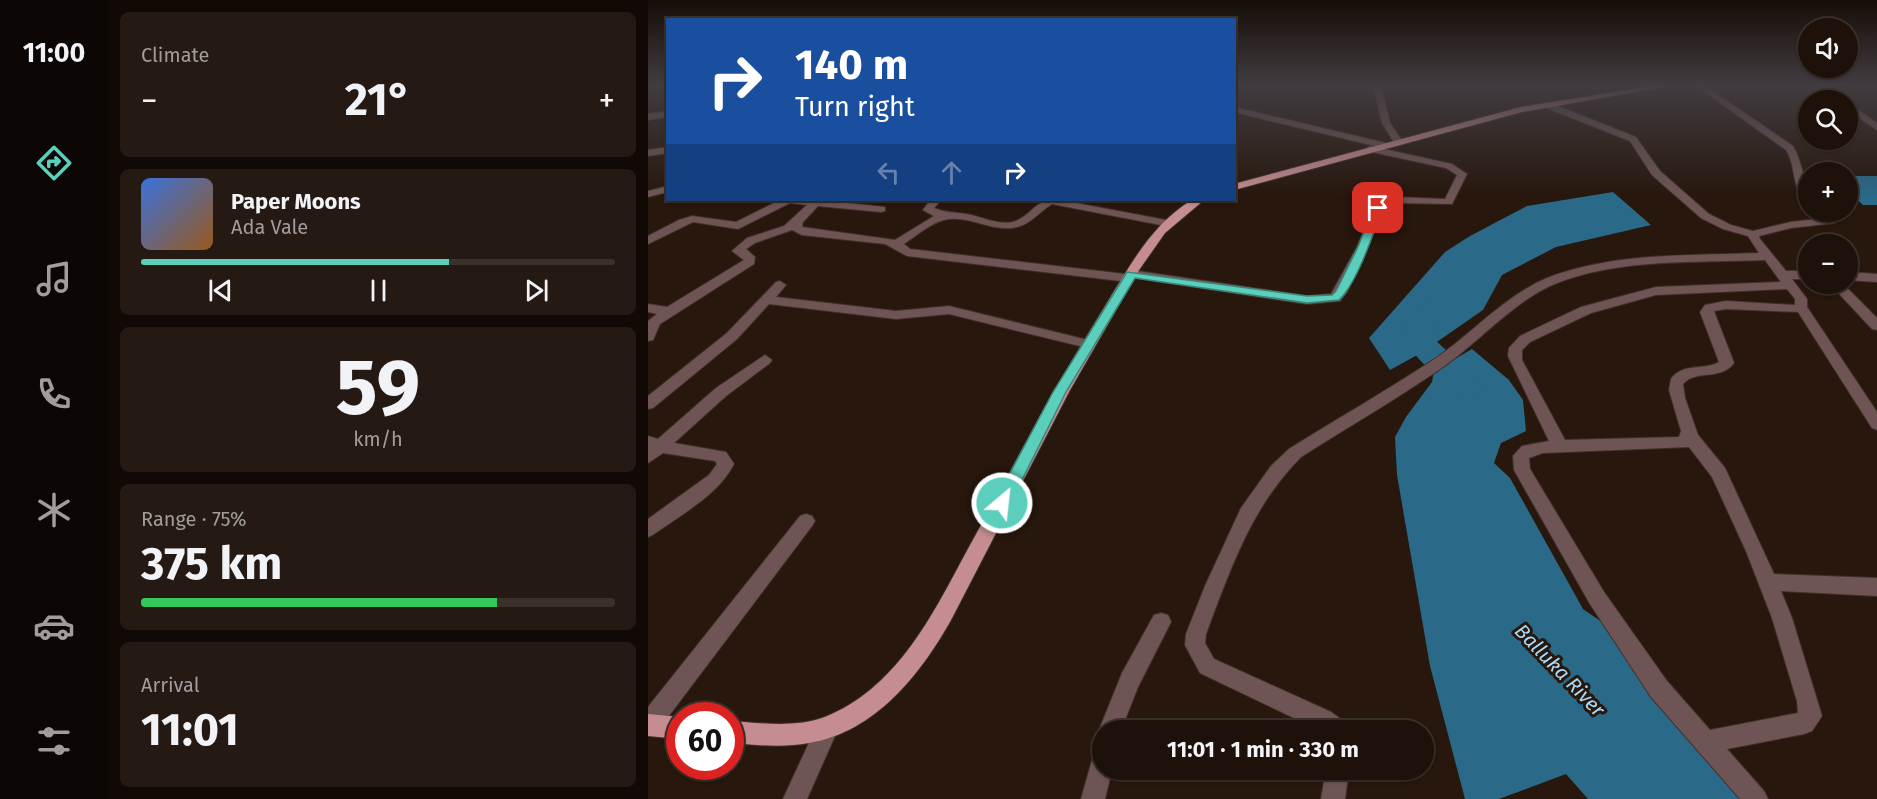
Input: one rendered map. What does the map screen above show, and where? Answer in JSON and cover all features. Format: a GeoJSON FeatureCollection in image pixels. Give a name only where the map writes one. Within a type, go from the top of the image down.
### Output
{"type":"FeatureCollection","features":[{"type":"Feature","properties":{"kind":"main road"},"geometry":{"type":"LineString","coordinates":[[1237,184],[1477,122]]}},
{"type":"Feature","properties":{"kind":"main road"},"geometry":{"type":"LineString","coordinates":[[744,732],[796,733],[828,727],[871,701],[900,677],[949,603],[1060,392],[1130,276],[1166,223],[1177,213],[1197,201]]}},
{"type":"Feature","properties":{"kind":"main road"},"geometry":{"type":"LineString","coordinates":[[648,724],[666,726]]}},
{"type":"Feature","properties":{"kind":"street"},"geometry":{"type":"LineString","coordinates":[[1288,122],[1384,146]]}},
{"type":"Feature","properties":{"kind":"street"},"geometry":{"type":"LineString","coordinates":[[1386,122],[1398,142]]}},
{"type":"Feature","properties":{"kind":"street"},"geometry":{"type":"LineString","coordinates":[[1591,122],[1633,139],[1656,173],[1705,216],[1727,227],[1753,234],[1791,225],[1821,222]]}},
{"type":"Feature","properties":{"kind":"street"},"geometry":{"type":"LineString","coordinates":[[1753,122],[1790,148],[1796,155],[1798,182]]}},
{"type":"Feature","properties":{"kind":"street"},"geometry":{"type":"LineString","coordinates":[[798,221],[796,228],[802,232],[896,244],[907,252],[1130,276],[1307,300],[1335,298],[1341,292],[1363,247],[1378,208],[1388,200],[1448,201],[1462,174],[1449,166],[1370,149]]}},
{"type":"Feature","properties":{"kind":"street"},"geometry":{"type":"LineString","coordinates":[[648,153],[666,150]]}},
{"type":"Feature","properties":{"kind":"street"},"geometry":{"type":"LineString","coordinates":[[648,194],[666,190]]}},
{"type":"Feature","properties":{"kind":"street"},"geometry":{"type":"LineString","coordinates":[[648,241],[692,219],[738,226],[785,201]]}},
{"type":"Feature","properties":{"kind":"street"},"geometry":{"type":"LineString","coordinates":[[800,201],[881,209]]}},
{"type":"Feature","properties":{"kind":"street"},"geometry":{"type":"LineString","coordinates":[[934,201],[930,204],[928,210],[944,216],[1006,225],[1017,225],[1040,204],[1051,201],[1166,223]]}},
{"type":"Feature","properties":{"kind":"street"},"geometry":{"type":"LineString","coordinates":[[648,337],[655,321],[750,261],[750,257],[738,251],[742,246],[756,238],[785,230],[798,221],[815,203]]}},
{"type":"Feature","properties":{"kind":"street"},"geometry":{"type":"LineString","coordinates":[[896,244],[944,216]]}},
{"type":"Feature","properties":{"kind":"street"},"geometry":{"type":"LineString","coordinates":[[1753,234],[1754,240],[1801,299],[1801,307],[1877,424]]}},
{"type":"Feature","properties":{"kind":"street"},"geometry":{"type":"LineString","coordinates":[[1323,720],[1207,666],[1195,645],[1196,634],[1233,541],[1281,464],[1439,363],[1529,293],[1552,280],[1604,266],[1631,262],[1768,256]]}},
{"type":"Feature","properties":{"kind":"street"},"geometry":{"type":"LineString","coordinates":[[1560,446],[1515,360],[1516,346],[1525,339],[1586,310],[1656,291],[1783,274],[1798,275]]}},
{"type":"Feature","properties":{"kind":"street"},"geometry":{"type":"LineString","coordinates":[[1858,277],[1877,278]]}},
{"type":"Feature","properties":{"kind":"street"},"geometry":{"type":"LineString","coordinates":[[648,404],[715,351],[780,285]]}},
{"type":"Feature","properties":{"kind":"street"},"geometry":{"type":"LineString","coordinates":[[1848,294],[1871,314],[1877,326]]}},
{"type":"Feature","properties":{"kind":"street"},"geometry":{"type":"LineString","coordinates":[[766,300],[896,315],[949,310],[1088,344]]}},
{"type":"Feature","properties":{"kind":"street"},"geometry":{"type":"LineString","coordinates":[[1704,742],[1804,723],[1811,716],[1789,639],[1768,582],[1731,494],[1719,473],[1690,437],[1690,429],[1676,394],[1676,383],[1679,377],[1689,372],[1714,370],[1722,368],[1726,363],[1707,312],[1710,308],[1726,305],[1795,309],[1801,307]]}},
{"type":"Feature","properties":{"kind":"street"},"geometry":{"type":"LineString","coordinates":[[648,308],[670,312]]}},
{"type":"Feature","properties":{"kind":"street"},"geometry":{"type":"LineString","coordinates":[[652,449],[721,392],[765,360]]}},
{"type":"Feature","properties":{"kind":"street"},"geometry":{"type":"LineString","coordinates":[[1690,437],[1683,443],[1671,444],[1560,446],[1528,450],[1521,456],[1522,470],[1597,598],[1659,689],[1756,799]]}},
{"type":"Feature","properties":{"kind":"street"},"geometry":{"type":"LineString","coordinates":[[648,529],[715,480],[726,464],[720,456],[652,449]]}},
{"type":"Feature","properties":{"kind":"street"},"geometry":{"type":"LineString","coordinates":[[648,511],[666,515]]}},
{"type":"Feature","properties":{"kind":"street"},"geometry":{"type":"LineString","coordinates":[[648,724],[806,521]]}},
{"type":"Feature","properties":{"kind":"street"},"geometry":{"type":"LineString","coordinates":[[1768,582],[1877,587]]}},
{"type":"Feature","properties":{"kind":"street"},"geometry":{"type":"LineString","coordinates":[[1114,720],[1130,681],[1161,622]]}},
{"type":"Feature","properties":{"kind":"street"},"geometry":{"type":"LineString","coordinates":[[795,799],[828,727]]}},
{"type":"Feature","properties":{"kind":"street"},"geometry":{"type":"LineString","coordinates":[[1093,799],[1098,780]]}},
{"type":"Feature","properties":{"kind":"street"},"geometry":{"type":"LineString","coordinates":[[1333,799],[1336,780]]}},
{"type":"Feature","properties":{"kind":"water"},"geometry":{"type":"Polygon","coordinates":[[[1858,176],[1877,176],[1877,205],[1863,205],[1858,200],[1858,176]]]}},
{"type":"Feature","properties":{"kind":"water"},"geometry":{"type":"Polygon","coordinates":[[[1613,192],[1651,225],[1556,247],[1502,275],[1483,310],[1421,353],[1390,370],[1369,338],[1445,252],[1527,206],[1613,192]]]}},
{"type":"Feature","properties":{"kind":"water"},"geometry":{"type":"Polygon","coordinates":[[[1472,349],[1509,380],[1523,400],[1526,431],[1501,443],[1494,463],[1510,478],[1583,609],[1615,631],[1749,799],[1588,799],[1566,774],[1499,799],[1465,799],[1430,666],[1397,475],[1395,437],[1406,417],[1432,382],[1434,371],[1472,349]]]}},
{"type":"Feature","properties":{"kind":"waterway","name":"Balluka River"},"geometry":{"type":"LineString","coordinates":[[1428,310],[1419,321],[1418,331],[1421,341],[1427,350],[1467,387]]}},
{"type":"Feature","properties":{"kind":"route"},"geometry":{"type":"LineString","coordinates":[[1002,503],[1060,392],[1131,274],[1307,300],[1335,298],[1341,292],[1363,247],[1378,208]]}}]}
